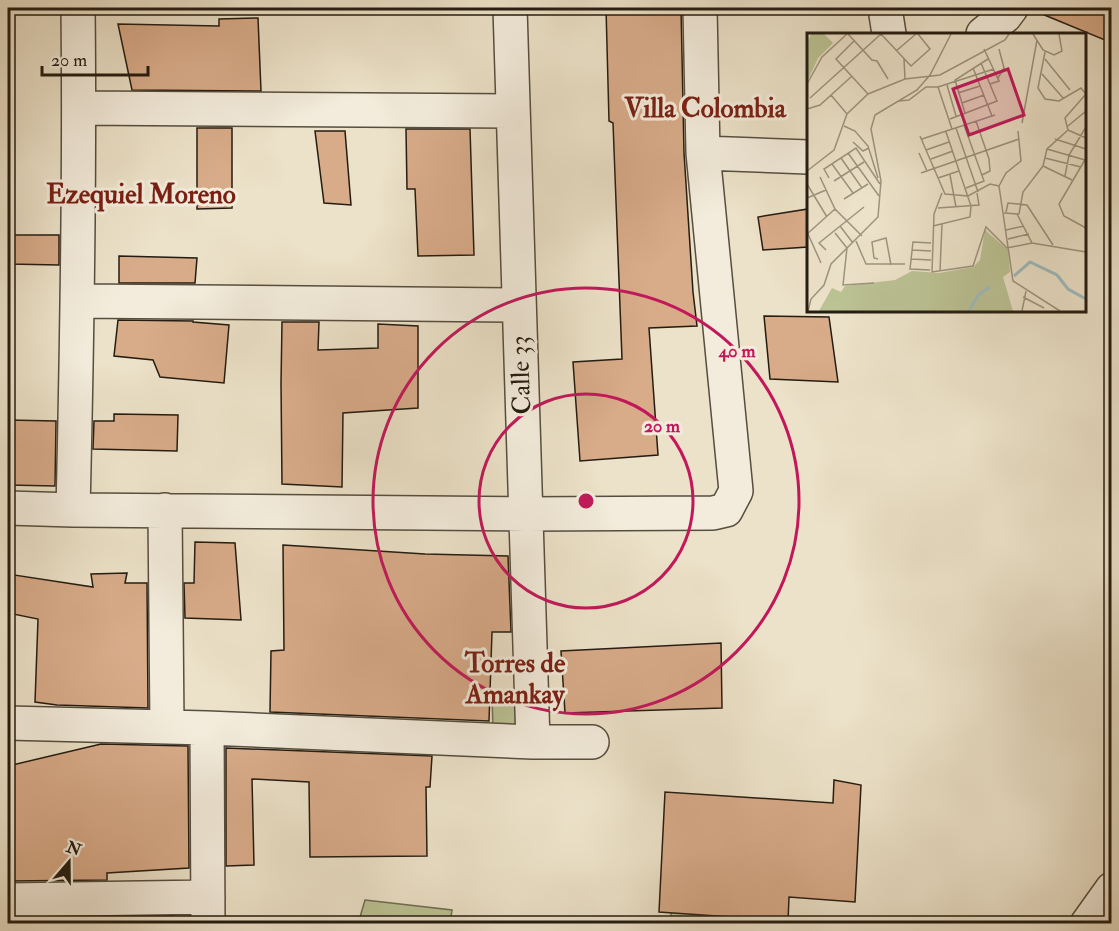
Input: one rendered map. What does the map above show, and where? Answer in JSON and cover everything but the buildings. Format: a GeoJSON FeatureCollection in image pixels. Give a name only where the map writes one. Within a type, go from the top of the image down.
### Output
{"type":"FeatureCollection","features":[{"type":"Feature","properties":{"kind":"street"},"geometry":{"type":"LineString","coordinates":[[73,510],[78,301],[78,8]]}},
{"type":"Feature","properties":{"kind":"street","name":"Calle 33"},"geometry":{"type":"LineString","coordinates":[[510,8],[533,742]]}},
{"type":"Feature","properties":{"kind":"street"},"geometry":{"type":"LineString","coordinates":[[8,508],[526,514],[712,513],[726,510],[736,492],[703,153],[700,8]]}},
{"type":"Feature","properties":{"kind":"street"},"geometry":{"type":"LineString","coordinates":[[885,8],[889,33]]}},
{"type":"Feature","properties":{"kind":"street"},"geometry":{"type":"LineString","coordinates":[[984,33],[1011,8]]}},
{"type":"Feature","properties":{"kind":"street"},"geometry":{"type":"LineString","coordinates":[[79,108],[512,111]]}},
{"type":"Feature","properties":{"kind":"street"},"geometry":{"type":"LineString","coordinates":[[703,153],[807,157]]}},
{"type":"Feature","properties":{"kind":"street"},"geometry":{"type":"LineString","coordinates":[[78,301],[519,305]]}},
{"type":"Feature","properties":{"kind":"street"},"geometry":{"type":"LineString","coordinates":[[165,510],[167,727]]}},
{"type":"Feature","properties":{"kind":"street"},"geometry":{"type":"LineString","coordinates":[[8,723],[207,728],[533,742],[592,742]]}},
{"type":"Feature","properties":{"kind":"street"},"geometry":{"type":"LineString","coordinates":[[8,900],[208,910],[207,728]]}},
{"type":"Feature","properties":{"kind":"street"},"geometry":{"type":"LineString","coordinates":[[1087,924],[1112,889]]}},
{"type":"Feature","properties":{"kind":"green space"},"geometry":{"type":"Polygon","coordinates":[[[492,695],[522,696],[521,729],[493,729],[492,695]]]}},
{"type":"Feature","properties":{"kind":"green space"},"geometry":{"type":"Polygon","coordinates":[[[365,900],[452,910],[450,923],[399,923],[360,917],[365,900]]]}},
{"type":"Feature","properties":{"kind":"green space"},"geometry":{"type":"Polygon","coordinates":[[[671,909],[755,917],[754,923],[671,924],[671,909]]]}},
{"type":"Feature","properties":{"kind":"district","name":"Villa Colombia"},"geometry":{"type":"Point","coordinates":[705,108]}},
{"type":"Feature","properties":{"kind":"district","name":"Ezequiel Moreno"},"geometry":{"type":"Point","coordinates":[141,194]}},
{"type":"Feature","properties":{"kind":"district","name":"Torres de Amankay"},"geometry":{"type":"Point","coordinates":[515,678]}}]}
